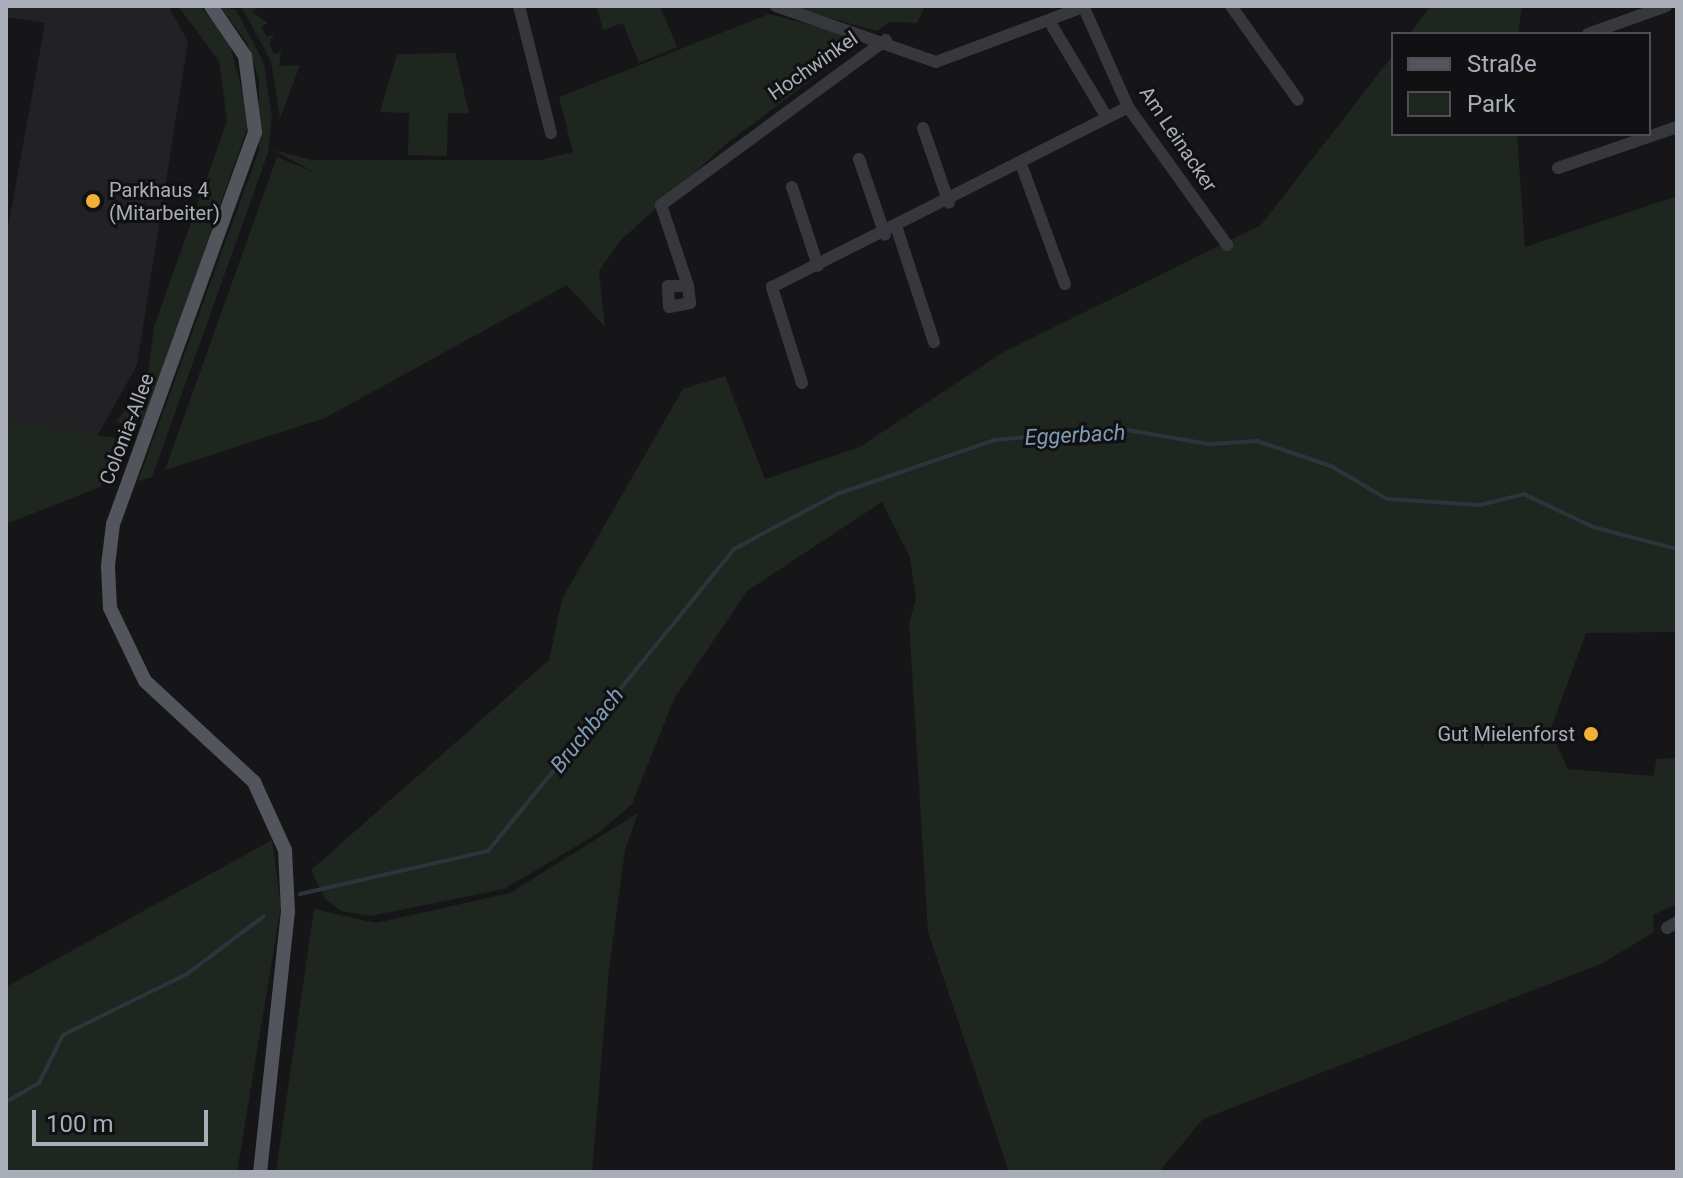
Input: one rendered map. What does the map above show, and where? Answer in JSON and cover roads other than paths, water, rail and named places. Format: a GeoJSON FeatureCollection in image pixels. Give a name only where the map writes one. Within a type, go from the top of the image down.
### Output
{"type":"FeatureCollection","features":[{"type":"Feature","properties":{"kind":"main road","name":"Colonia-Allee"},"geometry":{"type":"LineString","coordinates":[[211,6],[245,56],[255,132],[113,524],[110,608],[145,681],[254,782],[279,829],[288,911],[260,1172]]}},
{"type":"Feature","properties":{"kind":"street"},"geometry":{"type":"LineString","coordinates":[[519,6],[551,133]]}},
{"type":"Feature","properties":{"kind":"street"},"geometry":{"type":"LineString","coordinates":[[776,6],[886,40]]}},
{"type":"Feature","properties":{"kind":"street"},"geometry":{"type":"LineString","coordinates":[[1231,6],[1298,100]]}},
{"type":"Feature","properties":{"kind":"street"},"geometry":{"type":"LineString","coordinates":[[1594,32],[1666,6]]}},
{"type":"Feature","properties":{"kind":"street","name":"Hochwinkel"},"geometry":{"type":"LineString","coordinates":[[688,286],[661,205],[886,40],[936,62],[1051,24],[1085,7]]}},
{"type":"Feature","properties":{"kind":"street","name":"Am Leinacker"},"geometry":{"type":"LineString","coordinates":[[1085,7],[1128,107],[1227,245]]}},
{"type":"Feature","properties":{"kind":"street"},"geometry":{"type":"LineString","coordinates":[[1051,24],[1106,116]]}},
{"type":"Feature","properties":{"kind":"street"},"geometry":{"type":"LineString","coordinates":[[802,383],[772,287],[949,203],[1106,116],[1128,107]]}},
{"type":"Feature","properties":{"kind":"street"},"geometry":{"type":"LineString","coordinates":[[1651,136],[1677,127]]}},
{"type":"Feature","properties":{"kind":"street"},"geometry":{"type":"LineString","coordinates":[[923,128],[949,203]]}},
{"type":"Feature","properties":{"kind":"street"},"geometry":{"type":"LineString","coordinates":[[1558,168],[1651,136]]}},
{"type":"Feature","properties":{"kind":"street"},"geometry":{"type":"LineString","coordinates":[[859,159],[934,342]]}},
{"type":"Feature","properties":{"kind":"street"},"geometry":{"type":"LineString","coordinates":[[1021,164],[1065,284]]}},
{"type":"Feature","properties":{"kind":"street"},"geometry":{"type":"LineString","coordinates":[[792,187],[818,266]]}},
{"type":"Feature","properties":{"kind":"waterway","name":"Eggerbach"},"geometry":{"type":"LineString","coordinates":[[300,894],[488,851],[734,549],[837,494],[995,440],[1115,428],[1209,444],[1257,441],[1331,466],[1387,499],[1480,505],[1524,494],[1593,527],[1677,549]]}},
{"type":"Feature","properties":{"kind":"waterway","name":"Bruchbach"},"geometry":{"type":"LineString","coordinates":[[6,1102],[39,1083],[63,1035],[187,974],[264,916]]}},
{"type":"Feature","properties":{"kind":"place","name":"Parkhaus 4 (Mitarbeiter)"},"geometry":{"type":"Point","coordinates":[93,201]}},
{"type":"Feature","properties":{"kind":"place","name":"Gut Mielenforst"},"geometry":{"type":"Point","coordinates":[1591,734]}}]}
